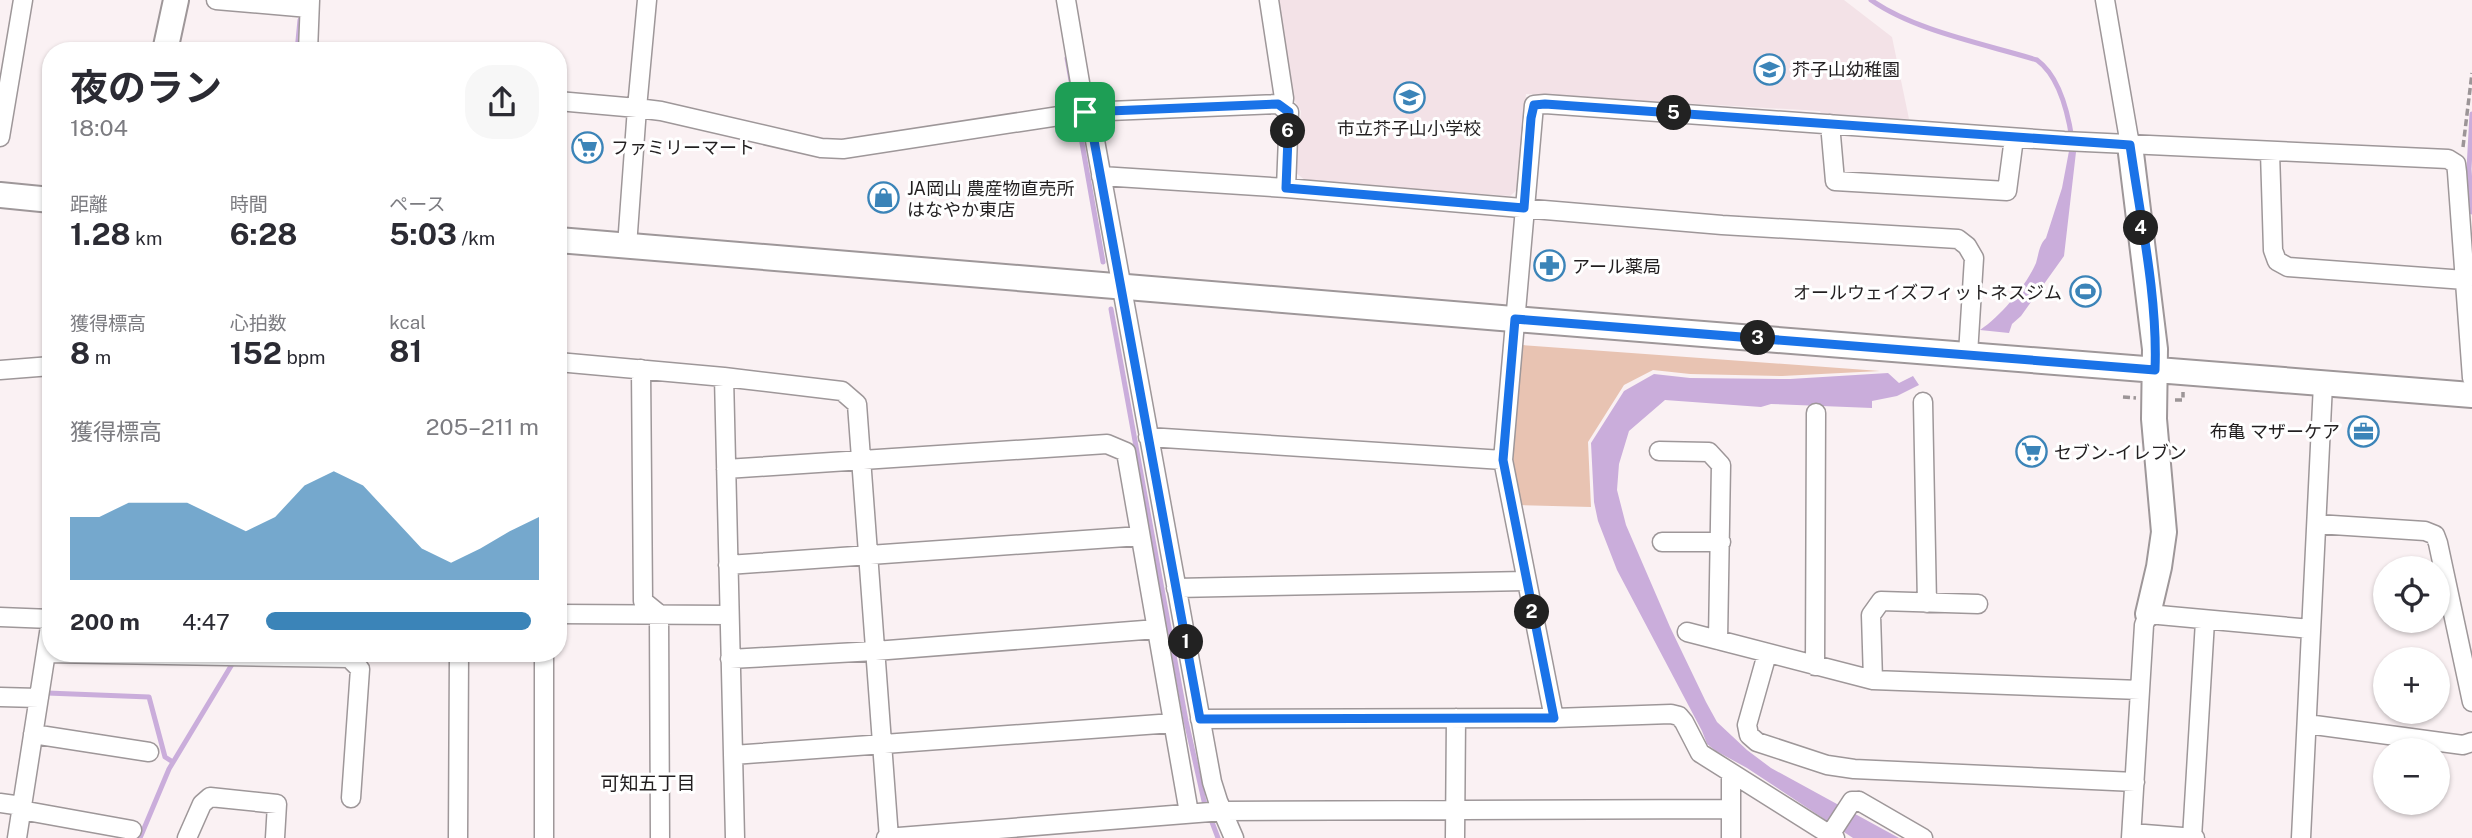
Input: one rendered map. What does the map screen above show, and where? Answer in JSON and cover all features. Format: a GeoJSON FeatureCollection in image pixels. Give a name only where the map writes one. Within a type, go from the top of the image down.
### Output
{"type":"FeatureCollection","features":[{"type":"Feature","properties":{"kind":"street"},"geometry":{"type":"LineString","coordinates":[[0,137],[23,0]]}},
{"type":"Feature","properties":{"kind":"street"},"geometry":{"type":"LineString","coordinates":[[167,42],[176,0]]}},
{"type":"Feature","properties":{"kind":"street"},"geometry":{"type":"LineString","coordinates":[[216,0],[310,4],[308,42]]}},
{"type":"Feature","properties":{"kind":"street"},"geometry":{"type":"LineString","coordinates":[[627,246],[636,108],[647,0]]}},
{"type":"Feature","properties":{"kind":"street"},"geometry":{"type":"LineString","coordinates":[[1066,0],[1078,113],[1091,124],[1175,588],[1218,802],[1206,812]]}},
{"type":"Feature","properties":{"kind":"street"},"geometry":{"type":"LineString","coordinates":[[1269,0],[1284,98],[1283,108]]}},
{"type":"Feature","properties":{"kind":"street"},"geometry":{"type":"LineString","coordinates":[[2105,0],[2130,145],[2148,281],[2155,349],[2154,419],[2164,531],[2159,567],[2144,625],[2132,835],[2194,838],[2205,621]]}},
{"type":"Feature","properties":{"kind":"street"},"geometry":{"type":"LineString","coordinates":[[567,102],[661,111],[821,148],[843,149],[1078,113],[1278,104],[1289,112],[1286,188]]}},
{"type":"Feature","properties":{"kind":"street"},"geometry":{"type":"LineString","coordinates":[[1554,718],[1503,460],[1534,105],[2071,142],[2448,159],[2456,164],[2466,199],[2465,280],[2472,379]]}},
{"type":"Feature","properties":{"kind":"street"},"geometry":{"type":"LineString","coordinates":[[1830,124],[1835,181],[2007,191],[2014,138]]}},
{"type":"Feature","properties":{"kind":"street"},"geometry":{"type":"LineString","coordinates":[[2270,152],[2273,250],[2277,261],[2288,267],[2465,280]]}},
{"type":"Feature","properties":{"kind":"street"},"geometry":{"type":"LineString","coordinates":[[1101,176],[1286,188],[1722,225],[1958,239],[1967,246],[1974,258],[1968,354]]}},
{"type":"Feature","properties":{"kind":"street"},"geometry":{"type":"LineString","coordinates":[[0,195],[42,199]]}},
{"type":"Feature","properties":{"kind":"street"},"geometry":{"type":"LineString","coordinates":[[567,241],[2472,395]]}},
{"type":"Feature","properties":{"kind":"street"},"geometry":{"type":"LineString","coordinates":[[567,363],[842,391],[857,404],[888,838],[1206,812],[1731,809]]}},
{"type":"Feature","properties":{"kind":"street"},"geometry":{"type":"LineString","coordinates":[[0,370],[42,367]]}},
{"type":"Feature","properties":{"kind":"street"},"geometry":{"type":"LineString","coordinates":[[641,369],[643,601],[659,614]]}},
{"type":"Feature","properties":{"kind":"street"},"geometry":{"type":"LineString","coordinates":[[724,377],[735,838]]}},
{"type":"Feature","properties":{"kind":"street"},"geometry":{"type":"LineString","coordinates":[[2301,838],[2323,384]]}},
{"type":"Feature","properties":{"kind":"street"},"geometry":{"type":"LineString","coordinates":[[1923,402],[1927,603]]}},
{"type":"Feature","properties":{"kind":"street"},"geometry":{"type":"LineString","coordinates":[[1815,666],[1816,413]]}},
{"type":"Feature","properties":{"kind":"street"},"geometry":{"type":"LineString","coordinates":[[1147,437],[1503,460]]}},
{"type":"Feature","properties":{"kind":"street"},"geometry":{"type":"LineString","coordinates":[[726,469],[1107,444],[1126,452],[1173,723],[1206,812],[1234,838]]}},
{"type":"Feature","properties":{"kind":"street"},"geometry":{"type":"LineString","coordinates":[[1659,450],[1709,452],[1721,465],[1718,640]]}},
{"type":"Feature","properties":{"kind":"street"},"geometry":{"type":"LineString","coordinates":[[2317,524],[2425,531],[2435,535],[2472,702]]}},
{"type":"Feature","properties":{"kind":"street"},"geometry":{"type":"LineString","coordinates":[[728,565],[1140,536]]}},
{"type":"Feature","properties":{"kind":"street"},"geometry":{"type":"LineString","coordinates":[[1662,542],[1721,542]]}},
{"type":"Feature","properties":{"kind":"street"},"geometry":{"type":"LineString","coordinates":[[1175,588],[1526,581]]}},
{"type":"Feature","properties":{"kind":"street"},"geometry":{"type":"LineString","coordinates":[[1873,680],[1871,615],[1881,601],[1978,604]]}},
{"type":"Feature","properties":{"kind":"street"},"geometry":{"type":"LineString","coordinates":[[567,614],[729,615]]}},
{"type":"Feature","properties":{"kind":"street"},"geometry":{"type":"LineString","coordinates":[[659,614],[660,838]]}},
{"type":"Feature","properties":{"kind":"street"},"geometry":{"type":"LineString","coordinates":[[2148,614],[2311,629]]}},
{"type":"Feature","properties":{"kind":"street"},"geometry":{"type":"LineString","coordinates":[[0,617],[42,619]]}},
{"type":"Feature","properties":{"kind":"street"},"geometry":{"type":"LineString","coordinates":[[730,659],[875,651],[1157,629]]}},
{"type":"Feature","properties":{"kind":"street"},"geometry":{"type":"LineString","coordinates":[[1687,632],[1873,680],[2140,690]]}},
{"type":"Feature","properties":{"kind":"street"},"geometry":{"type":"LineString","coordinates":[[1767,654],[1747,725],[1749,736],[1757,742],[1827,765],[1860,770],[2135,782]]}},
{"type":"Feature","properties":{"kind":"street"},"geometry":{"type":"LineString","coordinates":[[17,838],[45,662]]}},
{"type":"Feature","properties":{"kind":"street"},"geometry":{"type":"LineString","coordinates":[[351,799],[360,669],[353,662]]}},
{"type":"Feature","properties":{"kind":"street"},"geometry":{"type":"LineString","coordinates":[[458,838],[459,662]]}},
{"type":"Feature","properties":{"kind":"street"},"geometry":{"type":"LineString","coordinates":[[544,662],[544,838]]}},
{"type":"Feature","properties":{"kind":"street"},"geometry":{"type":"LineString","coordinates":[[0,697],[39,698]]}},
{"type":"Feature","properties":{"kind":"street"},"geometry":{"type":"LineString","coordinates":[[1200,719],[1554,718],[1671,714],[1679,716],[1700,753],[1831,835],[1853,803],[1860,770]]}},
{"type":"Feature","properties":{"kind":"street"},"geometry":{"type":"LineString","coordinates":[[1455,838],[1456,718]]}},
{"type":"Feature","properties":{"kind":"street"},"geometry":{"type":"LineString","coordinates":[[733,755],[1173,723]]}},
{"type":"Feature","properties":{"kind":"street"},"geometry":{"type":"LineString","coordinates":[[2307,724],[2463,745],[2472,742]]}},
{"type":"Feature","properties":{"kind":"street"},"geometry":{"type":"LineString","coordinates":[[33,734],[149,752]]}},
{"type":"Feature","properties":{"kind":"street"},"geometry":{"type":"LineString","coordinates":[[1731,774],[1731,838]]}},
{"type":"Feature","properties":{"kind":"street"},"geometry":{"type":"LineString","coordinates":[[187,838],[202,804],[210,797],[277,804],[275,838]]}},
{"type":"Feature","properties":{"kind":"street"},"geometry":{"type":"LineString","coordinates":[[0,803],[132,830]]}},
{"type":"Feature","properties":{"kind":"street"},"geometry":{"type":"LineString","coordinates":[[1853,803],[1923,838]]}},
{"type":"Feature","properties":{"kind":"path"},"geometry":{"type":"LineString","coordinates":[[2456,164],[2465,145],[2472,73]]}},
{"type":"Feature","properties":{"kind":"shaded area","name":"市立芥子山小学校"},"geometry":{"type":"Polygon","coordinates":[[[1274,0],[1844,0],[1892,37],[1909,119],[1821,115],[1820,111],[1526,94],[1517,190],[1510,196],[1306,181],[1295,172],[1301,111],[1287,89],[1274,0]]]}},
{"type":"Feature","properties":{"kind":"shaded area"},"geometry":{"type":"Polygon","coordinates":[[[2069,151],[2076,152],[2064,256],[2021,316],[2012,324],[2009,333],[1980,330],[2004,309],[2032,272],[2062,188],[2069,151]]]}},
{"type":"Feature","properties":{"kind":"shaded area"},"geometry":{"type":"Polygon","coordinates":[[[1522,345],[1880,371],[1782,376],[1690,374],[1653,370],[1624,385],[1588,442],[1591,507],[1519,505],[1513,461],[1522,345]]]}},
{"type":"Feature","properties":{"kind":"shaded area"},"geometry":{"type":"Polygon","coordinates":[[[1888,373],[1899,383],[1913,376],[1919,385],[1897,396],[1872,401],[1872,408],[1771,404],[1761,407],[1665,400],[1629,431],[1619,464],[1617,490],[1626,525],[1670,627],[1717,722],[1771,768],[1899,838],[1853,838],[1707,744],[1617,570],[1598,521],[1594,502],[1591,443],[1624,391],[1654,374],[1690,378],[1790,379],[1888,373]]]}},
{"type":"Feature","properties":{"kind":"waterway"},"geometry":{"type":"LineString","coordinates":[[1871,0],[1929,28],[2037,60],[2057,85],[2072,139]]}},
{"type":"Feature","properties":{"kind":"waterway"},"geometry":{"type":"LineString","coordinates":[[298,42],[300,20]]}},
{"type":"Feature","properties":{"kind":"waterway"},"geometry":{"type":"LineString","coordinates":[[1067,58],[1103,262]]}},
{"type":"Feature","properties":{"kind":"waterway"},"geometry":{"type":"LineString","coordinates":[[2472,114],[2469,169],[2472,212]]}},
{"type":"Feature","properties":{"kind":"waterway"},"geometry":{"type":"LineString","coordinates":[[1111,309],[1186,721],[1204,801],[1218,838]]}},
{"type":"Feature","properties":{"kind":"waterway"},"geometry":{"type":"LineString","coordinates":[[140,838],[169,769],[233,662]]}},
{"type":"Feature","properties":{"kind":"waterway"},"geometry":{"type":"LineString","coordinates":[[47,693],[149,697],[165,757],[173,762]]}},
{"type":"Feature","properties":{"kind":"place","name":"芥子山幼稚園"},"geometry":{"type":"Point","coordinates":[1769,69]}},
{"type":"Feature","properties":{"kind":"place","name":"市立芥子山小学校"},"geometry":{"type":"Point","coordinates":[1409,97]}},
{"type":"Feature","properties":{"kind":"place","name":"ファミリーマート"},"geometry":{"type":"Point","coordinates":[588,147]}},
{"type":"Feature","properties":{"kind":"place","name":"JA岡山 農産物直売所 はなやか東店"},"geometry":{"type":"Point","coordinates":[884,198]}},
{"type":"Feature","properties":{"kind":"place","name":"アール薬局"},"geometry":{"type":"Point","coordinates":[1549,266]}},
{"type":"Feature","properties":{"kind":"place","name":"オールウェイズフィットネスジム"},"geometry":{"type":"Point","coordinates":[2085,292]}},
{"type":"Feature","properties":{"kind":"place","name":"布亀 マザーケア"},"geometry":{"type":"Point","coordinates":[2363,431]}},
{"type":"Feature","properties":{"kind":"place","name":"セブン-イレブン"},"geometry":{"type":"Point","coordinates":[2031,452]}},
{"type":"Feature","properties":{"kind":"district","name":"可知五丁目"},"geometry":{"type":"Point","coordinates":[648,783]}},
{"type":"Feature","properties":{"kind":"route"},"geometry":{"type":"LineString","coordinates":[[1278,104],[1289,112],[1286,188],[1524,208],[1534,105],[2130,145],[2148,281],[2155,370],[1515,319],[1503,460],[1554,718],[1200,719],[1091,124],[1085,112],[1278,104]]}}]}
